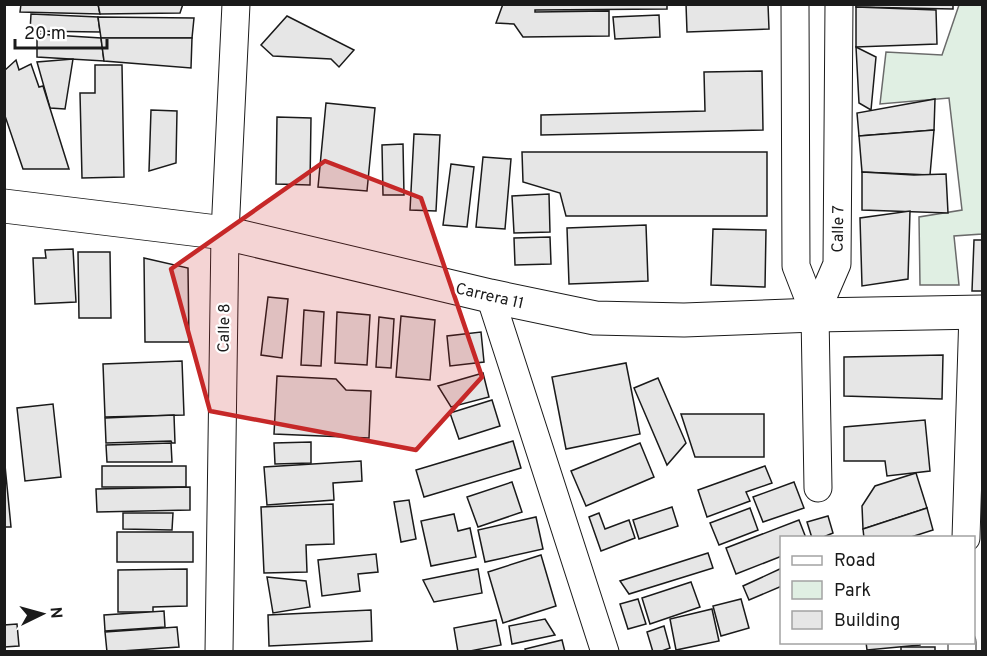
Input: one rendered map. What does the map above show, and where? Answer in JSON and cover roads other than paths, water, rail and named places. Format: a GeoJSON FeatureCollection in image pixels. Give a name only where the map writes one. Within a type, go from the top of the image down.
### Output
{"type":"FeatureCollection","features":[{"type":"Feature","properties":{"kind":"street","name":"Calle 8"},"geometry":{"type":"LineString","coordinates":[[219,651],[225,233],[236,4]]}},
{"type":"Feature","properties":{"kind":"street"},"geometry":{"type":"LineString","coordinates":[[795,4],[795,266],[815,315],[818,488]]}},
{"type":"Feature","properties":{"kind":"street","name":"Calle 7"},"geometry":{"type":"LineString","coordinates":[[815,315],[837,264],[839,4]]}},
{"type":"Feature","properties":{"kind":"street","name":"Carrera 11"},"geometry":{"type":"LineString","coordinates":[[4,206],[225,233],[490,296],[595,318],[684,320],[978,312]]}},
{"type":"Feature","properties":{"kind":"street"},"geometry":{"type":"LineString","coordinates":[[490,296],[605,651]]}},
{"type":"Feature","properties":{"kind":"street"},"geometry":{"type":"LineString","coordinates":[[966,536],[978,312]]}}]}
